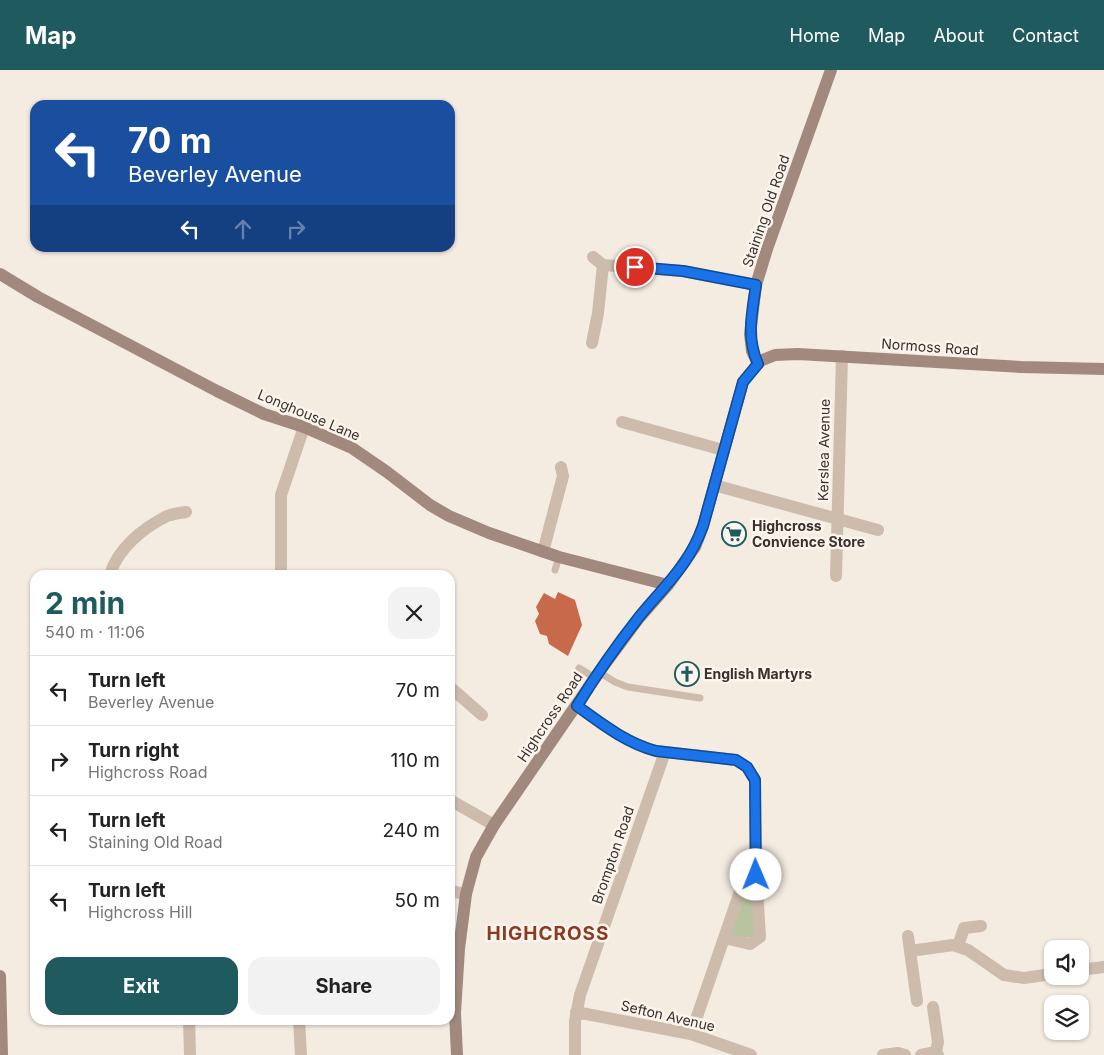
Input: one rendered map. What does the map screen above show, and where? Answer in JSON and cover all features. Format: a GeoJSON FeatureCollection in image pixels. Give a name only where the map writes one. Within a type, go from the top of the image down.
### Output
{"type":"FeatureCollection","features":[{"type":"Feature","properties":{"kind":"main road","name":"Staining Old Road"},"geometry":{"type":"LineString","coordinates":[[758,364],[752,351],[750,334],[756,285],[831,70]]}},
{"type":"Feature","properties":{"kind":"main road","name":"Longhouse Lane"},"geometry":{"type":"LineString","coordinates":[[0,274],[38,297],[216,391],[264,414],[304,427],[352,448],[374,462],[430,505],[449,516],[489,533],[543,552],[668,585]]}},
{"type":"Feature","properties":{"kind":"main road","name":"Normoss Road"},"geometry":{"type":"LineString","coordinates":[[758,364],[760,361],[775,355],[784,354],[1104,369]]}},
{"type":"Feature","properties":{"kind":"main road","name":"Highcross Road"},"geometry":{"type":"LineString","coordinates":[[457,1055],[455,1014],[466,894],[476,857],[494,824],[597,675],[639,618],[668,585],[695,547],[743,382],[758,364]]}},
{"type":"Feature","properties":{"kind":"main road"},"geometry":{"type":"LineString","coordinates":[[0,976],[2,1055]]}},
{"type":"Feature","properties":{"kind":"street"},"geometry":{"type":"LineString","coordinates":[[592,343],[598,313],[598,261],[683,271],[756,285]]}},
{"type":"Feature","properties":{"kind":"street","name":"Kerslea Avenue"},"geometry":{"type":"LineString","coordinates":[[836,576],[842,356]]}},
{"type":"Feature","properties":{"kind":"street"},"geometry":{"type":"LineString","coordinates":[[622,422],[723,450]]}},
{"type":"Feature","properties":{"kind":"street"},"geometry":{"type":"LineString","coordinates":[[281,570],[281,494],[304,427]]}},
{"type":"Feature","properties":{"kind":"street"},"geometry":{"type":"LineString","coordinates":[[543,552],[563,476],[561,467]]}},
{"type":"Feature","properties":{"kind":"street"},"geometry":{"type":"LineString","coordinates":[[714,484],[878,530]]}},
{"type":"Feature","properties":{"kind":"street"},"geometry":{"type":"LineString","coordinates":[[112,570],[121,552],[137,536],[168,516],[186,512]]}},
{"type":"Feature","properties":{"kind":"street"},"geometry":{"type":"LineString","coordinates":[[455,691],[482,715]]}},
{"type":"Feature","properties":{"kind":"street"},"geometry":{"type":"LineString","coordinates":[[577,706],[627,740],[643,747],[665,752],[736,760],[747,767],[755,780],[755,857],[760,937],[750,944],[724,938]]}},
{"type":"Feature","properties":{"kind":"street","name":"Brompton Road"},"geometry":{"type":"LineString","coordinates":[[575,1055],[574,1034],[580,995],[665,752]]}},
{"type":"Feature","properties":{"kind":"street"},"geometry":{"type":"LineString","coordinates":[[455,803],[494,824]]}},
{"type":"Feature","properties":{"kind":"street"},"geometry":{"type":"LineString","coordinates":[[691,1034],[735,902],[755,857]]}},
{"type":"Feature","properties":{"kind":"street"},"geometry":{"type":"LineString","coordinates":[[455,892],[466,894]]}},
{"type":"Feature","properties":{"kind":"street"},"geometry":{"type":"LineString","coordinates":[[958,946],[964,928],[981,926]]}},
{"type":"Feature","properties":{"kind":"street"},"geometry":{"type":"LineString","coordinates":[[908,936],[917,1001]]}},
{"type":"Feature","properties":{"kind":"street"},"geometry":{"type":"LineString","coordinates":[[910,951],[953,945],[968,950],[1004,975],[1024,978],[1044,975]]}},
{"type":"Feature","properties":{"kind":"street"},"geometry":{"type":"LineString","coordinates":[[1089,969],[1104,967]]}},
{"type":"Feature","properties":{"kind":"street"},"geometry":{"type":"LineString","coordinates":[[921,1055],[937,1054],[938,1042],[933,1007]]}},
{"type":"Feature","properties":{"kind":"street","name":"Sefton Avenue"},"geometry":{"type":"LineString","coordinates":[[576,1012],[691,1034],[751,1055]]}},
{"type":"Feature","properties":{"kind":"street"},"geometry":{"type":"LineString","coordinates":[[189,1025],[190,1055]]}},
{"type":"Feature","properties":{"kind":"street"},"geometry":{"type":"LineString","coordinates":[[299,1025],[301,1055]]}},
{"type":"Feature","properties":{"kind":"street"},"geometry":{"type":"LineString","coordinates":[[883,1055],[898,1053],[905,1055]]}},
{"type":"Feature","properties":{"kind":"lane"},"geometry":{"type":"LineString","coordinates":[[554,570],[560,557]]}},
{"type":"Feature","properties":{"kind":"lane"},"geometry":{"type":"LineString","coordinates":[[579,668],[628,687],[700,698]]}},
{"type":"Feature","properties":{"kind":"green space"},"geometry":{"type":"Polygon","coordinates":[[[755,857],[760,937],[724,938],[755,857]]]}},
{"type":"Feature","properties":{"kind":"building"},"geometry":{"type":"Polygon","coordinates":[[[558,592],[575,600],[582,625],[568,656],[549,644],[547,636],[540,634],[535,621],[539,614],[536,607],[544,593],[555,599],[558,592]]]}},
{"type":"Feature","properties":{"kind":"place","name":"Highcross Convience Store"},"geometry":{"type":"Point","coordinates":[734,534]}},
{"type":"Feature","properties":{"kind":"place","name":"English Martyrs"},"geometry":{"type":"Point","coordinates":[687,674]}},
{"type":"Feature","properties":{"kind":"district","name":"HIGHCROSS"},"geometry":{"type":"Point","coordinates":[548,933]}},
{"type":"Feature","properties":{"kind":"route"},"geometry":{"type":"LineString","coordinates":[[635,267],[683,271],[756,285],[750,334],[752,351],[758,364],[743,382],[703,526],[695,547],[668,585],[639,618],[599,672],[577,706],[618,735],[643,747],[656,751],[736,760],[747,767],[755,780],[756,875]]}}]}
